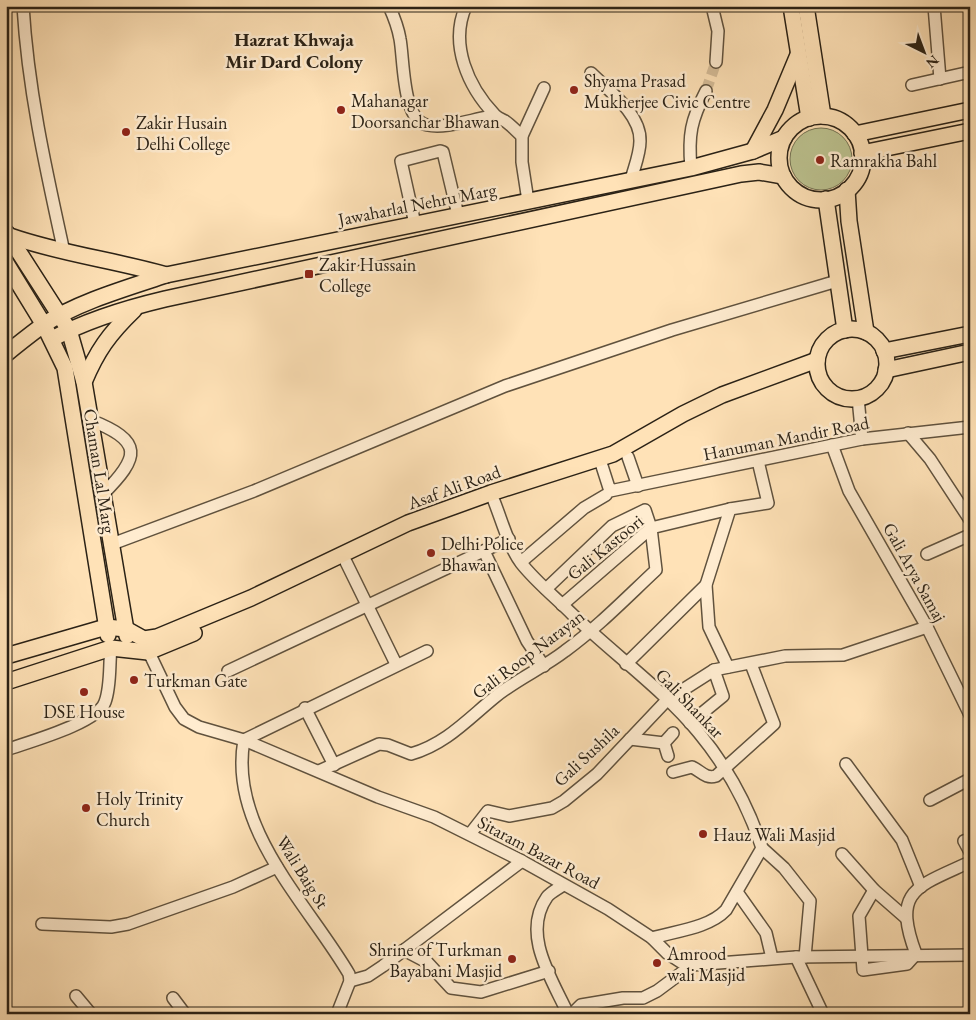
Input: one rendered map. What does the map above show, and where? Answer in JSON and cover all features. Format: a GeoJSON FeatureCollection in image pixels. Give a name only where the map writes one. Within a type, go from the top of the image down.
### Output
{"type":"FeatureCollection","features":[{"type":"Feature","properties":{"kind":"main road"},"geometry":{"type":"LineString","coordinates":[[791,6],[798,53],[816,117]]}},
{"type":"Feature","properties":{"kind":"main road"},"geometry":{"type":"LineString","coordinates":[[806,6],[816,117]]}},
{"type":"Feature","properties":{"kind":"main road"},"geometry":{"type":"LineString","coordinates":[[753,151],[773,115],[798,53]]}},
{"type":"Feature","properties":{"kind":"main road"},"geometry":{"type":"LineString","coordinates":[[855,134],[970,110]]}},
{"type":"Feature","properties":{"kind":"main road"},"geometry":{"type":"LineString","coordinates":[[816,117],[838,120],[855,134],[862,153],[862,165],[858,176],[847,190],[826,199],[808,198],[793,190],[783,176],[779,156],[784,138],[795,126],[816,117]]}},
{"type":"Feature","properties":{"kind":"main road"},"geometry":{"type":"LineString","coordinates":[[862,153],[970,131]]}},
{"type":"Feature","properties":{"kind":"main road","name":"Jawaharlal Nehru Marg"},"geometry":{"type":"LineString","coordinates":[[6,354],[44,325],[60,316],[122,290],[166,275],[691,168],[753,151],[784,138]]}},
{"type":"Feature","properties":{"kind":"main road"},"geometry":{"type":"LineString","coordinates":[[52,339],[68,330],[139,305],[741,174],[759,172],[783,176]]}},
{"type":"Feature","properties":{"kind":"main road"},"geometry":{"type":"LineString","coordinates":[[847,190],[849,221],[866,332]]}},
{"type":"Feature","properties":{"kind":"main road"},"geometry":{"type":"LineString","coordinates":[[826,199],[836,281],[845,330]]}},
{"type":"Feature","properties":{"kind":"main road"},"geometry":{"type":"LineString","coordinates":[[8,234],[40,247],[140,267],[166,275]]}},
{"type":"Feature","properties":{"kind":"main road"},"geometry":{"type":"LineString","coordinates":[[8,234],[68,330],[84,382]]}},
{"type":"Feature","properties":{"kind":"main road","name":"Chaman Lal Marg"},"geometry":{"type":"LineString","coordinates":[[6,263],[52,339],[65,368],[106,627]]}},
{"type":"Feature","properties":{"kind":"main road"},"geometry":{"type":"LineString","coordinates":[[84,382],[94,356],[110,333],[139,305]]}},
{"type":"Feature","properties":{"kind":"main road"},"geometry":{"type":"LineString","coordinates":[[845,330],[866,332],[880,342],[884,350],[886,370],[876,388],[858,398],[837,395],[825,385],[818,365],[826,340],[845,330]]}},
{"type":"Feature","properties":{"kind":"main road"},"geometry":{"type":"LineString","coordinates":[[884,350],[970,334]]}},
{"type":"Feature","properties":{"kind":"main road"},"geometry":{"type":"LineString","coordinates":[[886,370],[970,352]]}},
{"type":"Feature","properties":{"kind":"main road","name":"Asaf Ali Road"},"geometry":{"type":"LineString","coordinates":[[6,682],[111,648],[130,651],[254,606],[412,531],[494,501],[628,457],[687,422],[725,403],[818,365]]}},
{"type":"Feature","properties":{"kind":"main road","name":"Asaf Ali Road"},"geometry":{"type":"LineString","coordinates":[[146,646],[158,637],[251,598],[408,523],[491,493],[613,454],[683,414],[722,396],[818,365]]}},
{"type":"Feature","properties":{"kind":"main road","name":"Chaman Lal Marg"},"geometry":{"type":"LineString","coordinates":[[84,382],[126,629]]}},
{"type":"Feature","properties":{"kind":"main road"},"geometry":{"type":"LineString","coordinates":[[106,627],[111,648]]}},
{"type":"Feature","properties":{"kind":"main road"},"geometry":{"type":"LineString","coordinates":[[6,656],[106,627],[126,629],[146,646]]}},
{"type":"Feature","properties":{"kind":"main road"},"geometry":{"type":"LineString","coordinates":[[126,629],[130,651]]}},
{"type":"Feature","properties":{"kind":"street"},"geometry":{"type":"LineString","coordinates":[[23,6],[26,54],[36,128],[64,252]]}},
{"type":"Feature","properties":{"kind":"street"},"geometry":{"type":"LineString","coordinates":[[389,6],[398,31],[410,108],[415,118],[425,125],[435,126],[488,116],[496,117],[522,136]]}},
{"type":"Feature","properties":{"kind":"street"},"geometry":{"type":"LineString","coordinates":[[466,6],[460,19],[458,46],[471,82],[496,117]]}},
{"type":"Feature","properties":{"kind":"street"},"geometry":{"type":"LineString","coordinates":[[712,6],[718,31],[716,62]]}},
{"type":"Feature","properties":{"kind":"street"},"geometry":{"type":"LineString","coordinates":[[934,6],[940,79]]}},
{"type":"Feature","properties":{"kind":"street"},"geometry":{"type":"LineString","coordinates":[[591,72],[630,114],[639,128],[640,142],[631,180]]}},
{"type":"Feature","properties":{"kind":"street"},"geometry":{"type":"LineString","coordinates":[[912,85],[970,72]]}},
{"type":"Feature","properties":{"kind":"street"},"geometry":{"type":"LineString","coordinates":[[528,201],[522,162],[522,136],[544,88]]}},
{"type":"Feature","properties":{"kind":"street"},"geometry":{"type":"LineString","coordinates":[[691,168],[689,142],[691,126],[706,91]]}},
{"type":"Feature","properties":{"kind":"street"},"geometry":{"type":"LineString","coordinates":[[415,224],[401,160],[440,151],[442,152],[458,215]]}},
{"type":"Feature","properties":{"kind":"street"},"geometry":{"type":"LineString","coordinates":[[112,544],[254,492],[505,386],[672,330],[836,281]]}},
{"type":"Feature","properties":{"kind":"street"},"geometry":{"type":"LineString","coordinates":[[858,398],[862,439]]}},
{"type":"Feature","properties":{"kind":"street"},"geometry":{"type":"LineString","coordinates":[[90,420],[119,433],[127,440],[131,450],[132,458],[128,466],[103,494]]}},
{"type":"Feature","properties":{"kind":"street","name":"Hanuman Mandir Road"},"geometry":{"type":"LineString","coordinates":[[521,562],[584,508],[608,493],[862,439],[970,427]]}},
{"type":"Feature","properties":{"kind":"street"},"geometry":{"type":"LineString","coordinates":[[908,433],[930,459],[970,520]]}},
{"type":"Feature","properties":{"kind":"street","name":"Gali Arya Samaj"},"geometry":{"type":"LineString","coordinates":[[832,445],[849,491],[927,627],[970,715]]}},
{"type":"Feature","properties":{"kind":"street"},"geometry":{"type":"LineString","coordinates":[[628,457],[638,486]]}},
{"type":"Feature","properties":{"kind":"street","name":"Gali Kastoori"},"geometry":{"type":"LineString","coordinates":[[562,604],[651,528],[730,509],[768,503],[758,461]]}},
{"type":"Feature","properties":{"kind":"street"},"geometry":{"type":"LineString","coordinates":[[602,466],[608,493]]}},
{"type":"Feature","properties":{"kind":"street","name":"Gali Shankar"},"geometry":{"type":"LineString","coordinates":[[494,501],[509,539],[521,562],[590,631],[690,723],[725,769],[751,814],[762,848]]}},
{"type":"Feature","properties":{"kind":"street"},"geometry":{"type":"LineString","coordinates":[[728,667],[708,627],[706,585],[730,509]]}},
{"type":"Feature","properties":{"kind":"street"},"geometry":{"type":"LineString","coordinates":[[546,589],[612,526],[645,510],[651,528]]}},
{"type":"Feature","properties":{"kind":"street","name":"Gali Roop Narayan"},"geometry":{"type":"LineString","coordinates":[[319,771],[379,744],[388,745],[411,754],[421,751],[466,724],[495,697],[518,680],[544,666],[590,631],[656,570],[651,528]]}},
{"type":"Feature","properties":{"kind":"street"},"geometry":{"type":"LineString","coordinates":[[927,554],[970,535]]}},
{"type":"Feature","properties":{"kind":"street"},"geometry":{"type":"LineString","coordinates":[[228,671],[509,539]]}},
{"type":"Feature","properties":{"kind":"street"},"geometry":{"type":"LineString","coordinates":[[484,551],[527,641],[544,666]]}},
{"type":"Feature","properties":{"kind":"street"},"geometry":{"type":"LineString","coordinates":[[346,562],[396,664]]}},
{"type":"Feature","properties":{"kind":"street"},"geometry":{"type":"LineString","coordinates":[[626,664],[706,585]]}},
{"type":"Feature","properties":{"kind":"street"},"geometry":{"type":"LineString","coordinates":[[690,723],[723,696],[714,670],[785,656],[844,655],[927,627]]}},
{"type":"Feature","properties":{"kind":"street","name":"Sitaram Bazar Road"},"geometry":{"type":"LineString","coordinates":[[146,646],[175,707],[184,719],[199,727],[244,740],[378,797],[434,817],[470,834],[522,861],[631,923],[652,938],[667,953],[681,962],[692,965],[772,958],[916,954],[970,955]]}},
{"type":"Feature","properties":{"kind":"street"},"geometry":{"type":"LineString","coordinates":[[6,750],[84,721],[99,712],[106,701],[111,648]]}},
{"type":"Feature","properties":{"kind":"street"},"geometry":{"type":"LineString","coordinates":[[244,740],[305,708],[427,651]]}},
{"type":"Feature","properties":{"kind":"street"},"geometry":{"type":"LineString","coordinates":[[672,772],[692,766],[710,778],[725,769],[774,724],[751,664]]}},
{"type":"Feature","properties":{"kind":"street","name":"Gali Sushila"},"geometry":{"type":"LineString","coordinates":[[470,834],[488,811],[509,816],[552,808],[564,801],[597,774],[667,700],[714,670]]}},
{"type":"Feature","properties":{"kind":"street"},"geometry":{"type":"LineString","coordinates":[[305,708],[334,765]]}},
{"type":"Feature","properties":{"kind":"street"},"geometry":{"type":"LineString","coordinates":[[664,743],[673,733]]}},
{"type":"Feature","properties":{"kind":"street"},"geometry":{"type":"LineString","coordinates":[[630,739],[664,743]]}},
{"type":"Feature","properties":{"kind":"street","name":"Wali Baig St"},"geometry":{"type":"LineString","coordinates":[[244,740],[241,758],[242,773],[249,804],[267,852],[345,968],[350,981]]}},
{"type":"Feature","properties":{"kind":"street"},"geometry":{"type":"LineString","coordinates":[[664,743],[668,756]]}},
{"type":"Feature","properties":{"kind":"street"},"geometry":{"type":"LineString","coordinates":[[846,764],[902,840],[921,887]]}},
{"type":"Feature","properties":{"kind":"street"},"geometry":{"type":"LineString","coordinates":[[930,800],[970,779]]}},
{"type":"Feature","properties":{"kind":"street"},"geometry":{"type":"LineString","coordinates":[[970,839],[964,842],[970,852]]}},
{"type":"Feature","properties":{"kind":"street"},"geometry":{"type":"LineString","coordinates":[[652,938],[710,922],[719,917],[762,848],[784,868],[810,901],[800,957],[823,1014]]}},
{"type":"Feature","properties":{"kind":"street"},"geometry":{"type":"LineString","coordinates":[[842,854],[874,890],[906,918]]}},
{"type":"Feature","properties":{"kind":"street"},"geometry":{"type":"LineString","coordinates":[[337,1014],[350,981],[368,976],[522,861]]}},
{"type":"Feature","properties":{"kind":"street"},"geometry":{"type":"LineString","coordinates":[[916,954],[906,918],[908,902],[921,887],[970,862]]}},
{"type":"Feature","properties":{"kind":"street"},"geometry":{"type":"LineString","coordinates":[[42,924],[111,927],[128,924],[232,887],[277,867]]}},
{"type":"Feature","properties":{"kind":"street"},"geometry":{"type":"LineString","coordinates":[[563,885],[548,896],[536,928],[542,957],[570,1014],[581,1005],[623,998],[643,998],[657,991],[692,965]]}},
{"type":"Feature","properties":{"kind":"street"},"geometry":{"type":"LineString","coordinates":[[862,957],[859,916],[874,890]]}},
{"type":"Feature","properties":{"kind":"street"},"geometry":{"type":"LineString","coordinates":[[736,892],[766,933],[772,958]]}},
{"type":"Feature","properties":{"kind":"street"},"geometry":{"type":"LineString","coordinates":[[404,950],[427,962],[451,988],[481,992],[548,971]]}},
{"type":"Feature","properties":{"kind":"street"},"geometry":{"type":"LineString","coordinates":[[76,996],[91,1014]]}},
{"type":"Feature","properties":{"kind":"street"},"geometry":{"type":"LineString","coordinates":[[174,998],[185,1014]]}},
{"type":"Feature","properties":{"kind":"green space"},"geometry":{"type":"Polygon","coordinates":[[[821,128],[833,131],[843,137],[849,147],[852,159],[849,171],[843,181],[833,187],[821,190],[809,187],[799,181],[793,171],[790,159],[793,147],[799,137],[809,131],[821,128]]]}},
{"type":"Feature","properties":{"kind":"tunnel"},"geometry":{"type":"LineString","coordinates":[[706,91],[716,62]]}},
{"type":"Feature","properties":{"kind":"place","name":"Shyama Prasad Mukherjee Civic Centre"},"geometry":{"type":"Point","coordinates":[574,90]}},
{"type":"Feature","properties":{"kind":"place","name":"Mahanagar Doorsanchar Bhawan"},"geometry":{"type":"Point","coordinates":[341,110]}},
{"type":"Feature","properties":{"kind":"place","name":"Zakir Husain Delhi College"},"geometry":{"type":"Point","coordinates":[126,132]}},
{"type":"Feature","properties":{"kind":"place","name":"Ramrakha Bahl"},"geometry":{"type":"Point","coordinates":[820,160]}},
{"type":"Feature","properties":{"kind":"place","name":"Zakir Hussain College"},"geometry":{"type":"Point","coordinates":[309,274]}},
{"type":"Feature","properties":{"kind":"place","name":"Delhi Police Bhawan"},"geometry":{"type":"Point","coordinates":[431,553]}},
{"type":"Feature","properties":{"kind":"place","name":"Turkman Gate"},"geometry":{"type":"Point","coordinates":[134,680]}},
{"type":"Feature","properties":{"kind":"place","name":"DSE House"},"geometry":{"type":"Point","coordinates":[84,692]}},
{"type":"Feature","properties":{"kind":"place","name":"Holy Trinity Church"},"geometry":{"type":"Point","coordinates":[86,808]}},
{"type":"Feature","properties":{"kind":"place","name":"Hauz Wali Masjid"},"geometry":{"type":"Point","coordinates":[703,834]}},
{"type":"Feature","properties":{"kind":"place","name":"Shrine of Turkman Bayabani Masjid"},"geometry":{"type":"Point","coordinates":[512,959]}},
{"type":"Feature","properties":{"kind":"place","name":"Amrood wali Masjid"},"geometry":{"type":"Point","coordinates":[657,963]}},
{"type":"Feature","properties":{"kind":"district","name":"Hazrat Khwaja Mir Dard Colony"},"geometry":{"type":"Point","coordinates":[294,50]}}]}
